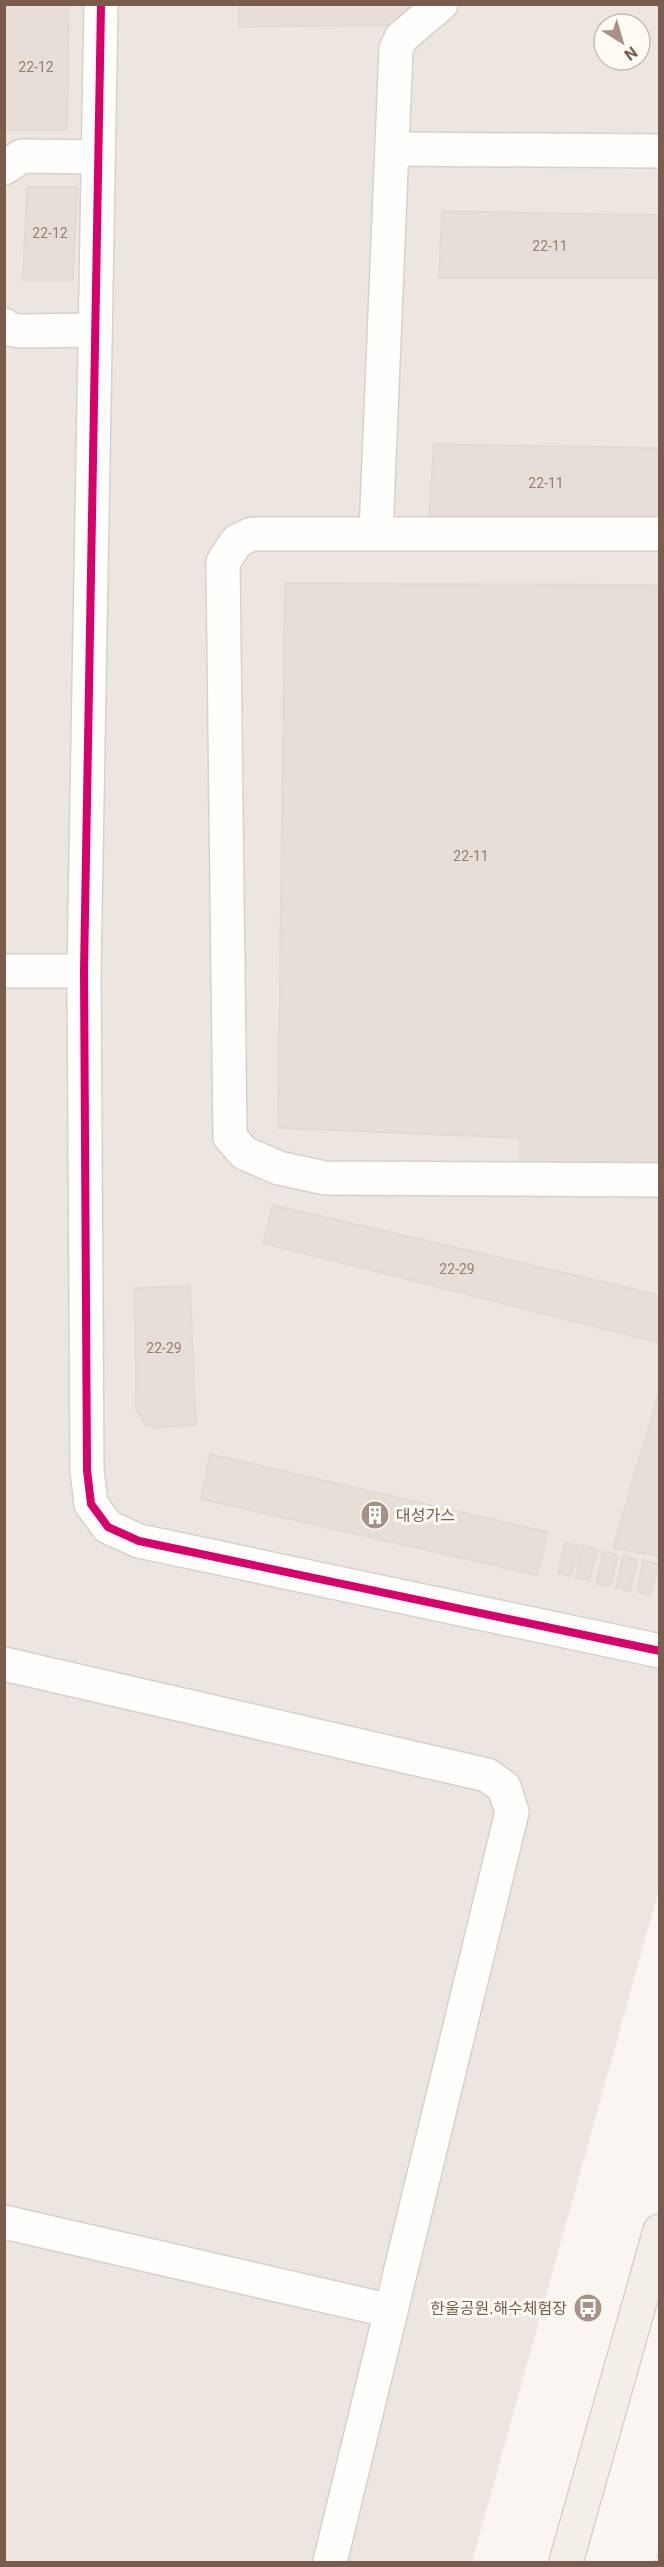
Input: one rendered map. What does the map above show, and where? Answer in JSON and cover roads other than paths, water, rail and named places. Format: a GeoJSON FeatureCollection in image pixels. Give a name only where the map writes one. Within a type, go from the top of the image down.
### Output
{"type":"FeatureCollection","features":[{"type":"Feature","properties":{"kind":"main road"},"geometry":{"type":"LineString","coordinates":[[566,2562],[660,2231]]}},
{"type":"Feature","properties":{"kind":"street"},"geometry":{"type":"LineString","coordinates":[[101,4],[84,971],[87,1470],[91,1503],[108,1527],[139,1541],[660,1651]]}},
{"type":"Feature","properties":{"kind":"street"},"geometry":{"type":"LineString","coordinates":[[376,533],[396,49],[401,38],[441,4]]}},
{"type":"Feature","properties":{"kind":"street"},"geometry":{"type":"LineString","coordinates":[[392,150],[660,151]]}},
{"type":"Feature","properties":{"kind":"street"},"geometry":{"type":"LineString","coordinates":[[4,168],[21,156],[98,157]]}},
{"type":"Feature","properties":{"kind":"street"},"geometry":{"type":"LineString","coordinates":[[4,325],[8,329],[20,331],[95,330]]}},
{"type":"Feature","properties":{"kind":"street"},"geometry":{"type":"LineString","coordinates":[[660,534],[252,534],[237,542],[224,561],[230,1137],[244,1153],[279,1168],[325,1178],[660,1180]]}},
{"type":"Feature","properties":{"kind":"street"},"geometry":{"type":"LineString","coordinates":[[4,971],[84,971]]}},
{"type":"Feature","properties":{"kind":"street"},"geometry":{"type":"LineString","coordinates":[[4,1664],[487,1775],[504,1787],[512,1812],[330,2562]]}},
{"type":"Feature","properties":{"kind":"street"},"geometry":{"type":"LineString","coordinates":[[4,2222],[391,2311]]}},
{"type":"Feature","properties":{"kind":"place","name":"대성가스"},"geometry":{"type":"Point","coordinates":[375,1515]}},
{"type":"Feature","properties":{"kind":"place","name":"한울공원.해수체험장"},"geometry":{"type":"Point","coordinates":[588,2308]}}]}
